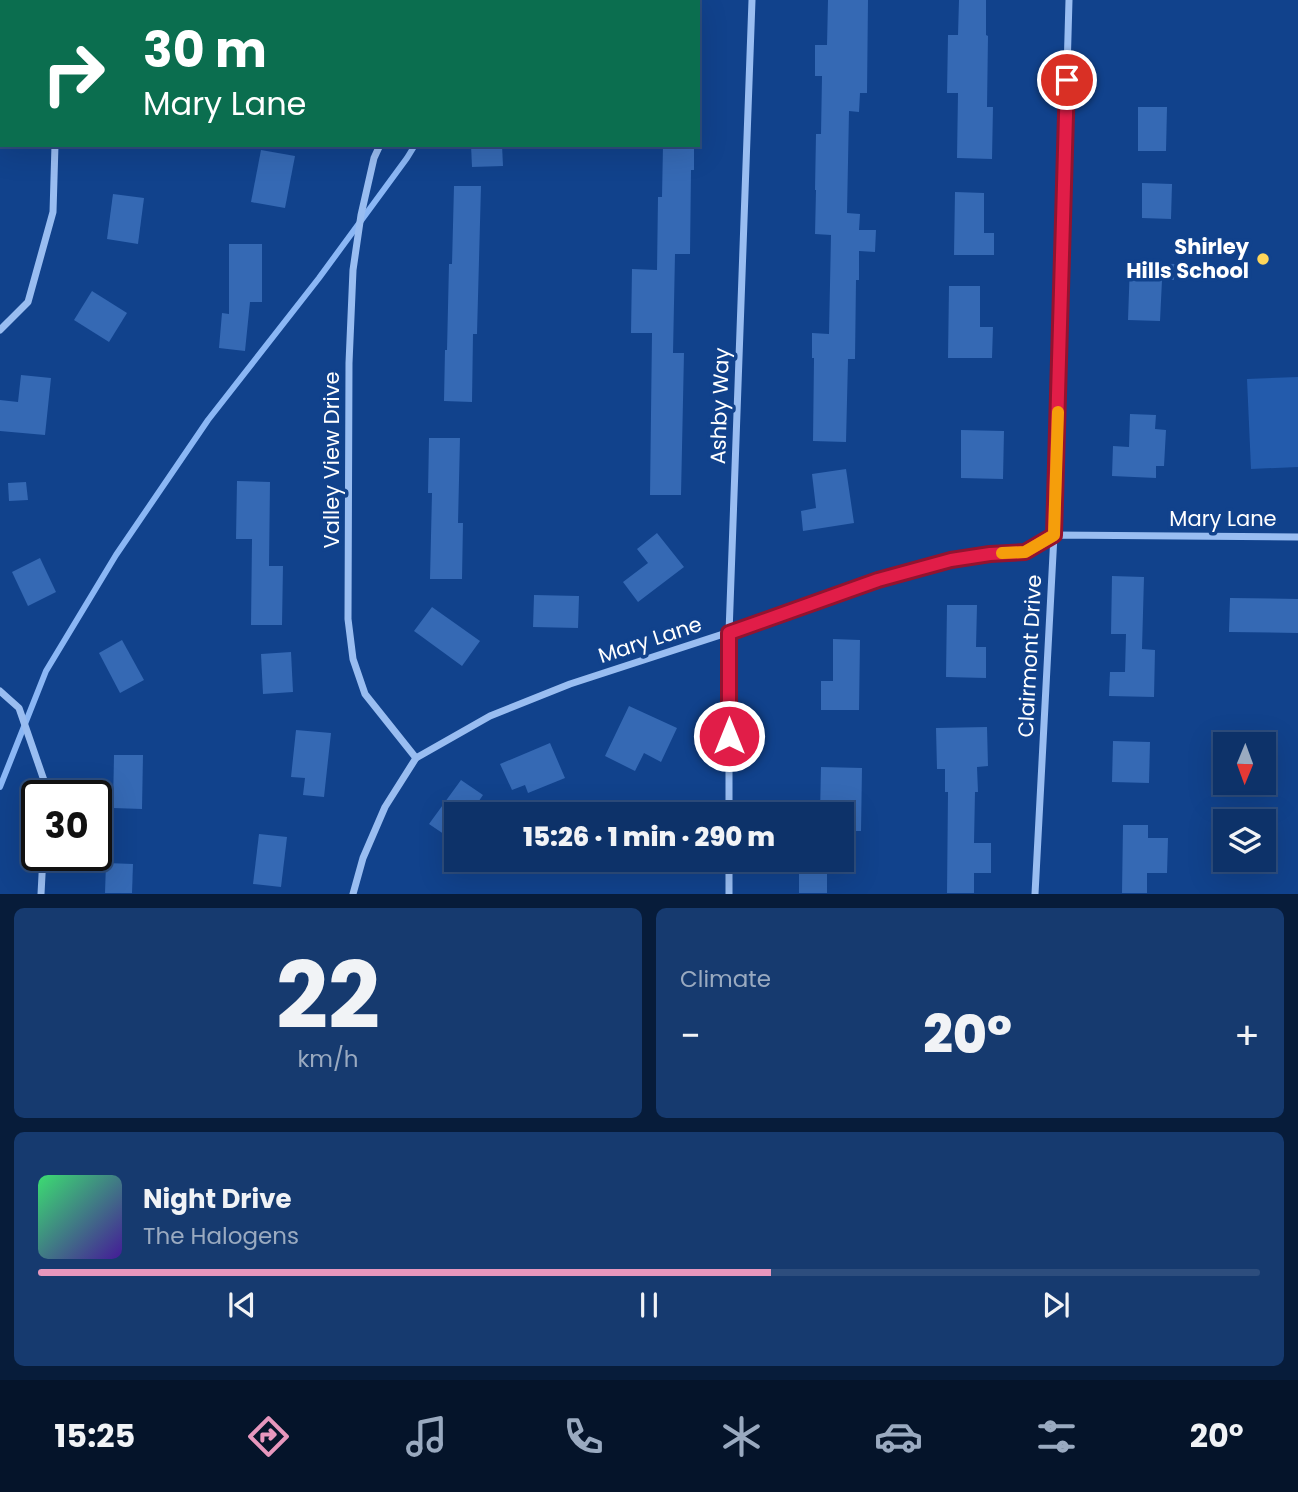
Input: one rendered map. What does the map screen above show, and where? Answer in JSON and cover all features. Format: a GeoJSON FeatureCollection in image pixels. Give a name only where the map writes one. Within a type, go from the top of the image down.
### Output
{"type":"FeatureCollection","features":[{"type":"Feature","properties":{"kind":"street","name":"Ashby Way"},"geometry":{"type":"LineString","coordinates":[[729,802],[729,633],[752,0]]}},
{"type":"Feature","properties":{"kind":"street","name":"Clairmont Drive"},"geometry":{"type":"LineString","coordinates":[[1035,894],[1054,535],[1069,0]]}},
{"type":"Feature","properties":{"kind":"street"},"geometry":{"type":"LineString","coordinates":[[0,330],[29,302],[53,212],[55,147]]}},
{"type":"Feature","properties":{"kind":"street","name":"Valley View Drive"},"geometry":{"type":"LineString","coordinates":[[379,147],[360,215],[353,270],[349,363],[348,619],[353,659],[365,694],[416,758]]}},
{"type":"Feature","properties":{"kind":"street","name":"Mary Lane"},"geometry":{"type":"LineString","coordinates":[[353,894],[363,858],[385,807],[416,758],[490,716],[570,684],[729,633],[878,580],[951,560],[1025,552],[1054,535],[1298,537]]}},
{"type":"Feature","properties":{"kind":"street"},"geometry":{"type":"LineString","coordinates":[[0,691],[19,708],[44,780]]}},
{"type":"Feature","properties":{"kind":"street"},"geometry":{"type":"LineString","coordinates":[[40,894],[42,871]]}},
{"type":"Feature","properties":{"kind":"street"},"geometry":{"type":"LineString","coordinates":[[729,872],[729,894]]}},
{"type":"Feature","properties":{"kind":"shaded area"},"geometry":{"type":"Polygon","coordinates":[[[1298,377],[1298,467],[1251,469],[1247,379],[1298,377]]]}},
{"type":"Feature","properties":{"kind":"building"},"geometry":{"type":"Polygon","coordinates":[[[828,0],[868,0],[867,93],[860,93],[859,112],[849,111],[847,213],[860,214],[859,230],[876,230],[875,252],[859,251],[855,359],[848,359],[846,442],[813,441],[812,333],[829,334],[831,235],[815,234],[816,134],[821,134],[822,76],[815,76],[815,45],[827,45],[828,0]]]}},
{"type":"Feature","properties":{"kind":"building"},"geometry":{"type":"Polygon","coordinates":[[[959,0],[986,0],[987,107],[993,107],[992,159],[957,158],[958,93],[947,93],[948,35],[958,35],[959,0]]]}},
{"type":"Feature","properties":{"kind":"building"},"geometry":{"type":"Polygon","coordinates":[[[1138,107],[1167,107],[1166,151],[1138,151],[1138,107]]]}},
{"type":"Feature","properties":{"kind":"building"},"geometry":{"type":"Polygon","coordinates":[[[471,147],[502,147],[503,166],[472,167],[471,147]]]}},
{"type":"Feature","properties":{"kind":"building"},"geometry":{"type":"Polygon","coordinates":[[[663,147],[694,147],[694,170],[691,170],[690,254],[675,254],[673,353],[684,353],[681,495],[650,495],[652,333],[631,333],[632,269],[657,270],[658,197],[662,197],[663,147]]]}},
{"type":"Feature","properties":{"kind":"building"},"geometry":{"type":"Polygon","coordinates":[[[261,150],[295,156],[285,208],[251,202],[261,150]]]}},
{"type":"Feature","properties":{"kind":"building"},"geometry":{"type":"Polygon","coordinates":[[[1142,183],[1172,184],[1171,219],[1142,218],[1142,183]]]}},
{"type":"Feature","properties":{"kind":"building"},"geometry":{"type":"Polygon","coordinates":[[[454,186],[481,186],[477,334],[473,334],[472,402],[444,401],[454,186]]]}},
{"type":"Feature","properties":{"kind":"building"},"geometry":{"type":"Polygon","coordinates":[[[955,192],[984,193],[984,233],[994,233],[994,255],[954,255],[955,192]]]}},
{"type":"Feature","properties":{"kind":"building"},"geometry":{"type":"Polygon","coordinates":[[[113,194],[144,198],[138,244],[107,239],[113,194]]]}},
{"type":"Feature","properties":{"kind":"building"},"geometry":{"type":"Polygon","coordinates":[[[229,244],[262,244],[262,302],[250,302],[245,351],[219,348],[222,313],[229,314],[229,244]]]}},
{"type":"Feature","properties":{"kind":"building"},"geometry":{"type":"Polygon","coordinates":[[[1130,263],[1175,264],[1174,280],[1162,280],[1160,321],[1128,320],[1130,263]]]}},
{"type":"Feature","properties":{"kind":"building"},"geometry":{"type":"Polygon","coordinates":[[[949,286],[980,286],[980,327],[993,327],[992,358],[948,358],[949,286]]]}},
{"type":"Feature","properties":{"kind":"building"},"geometry":{"type":"Polygon","coordinates":[[[92,291],[127,313],[109,342],[74,320],[92,291]]]}},
{"type":"Feature","properties":{"kind":"building"},"geometry":{"type":"Polygon","coordinates":[[[21,375],[51,378],[45,435],[0,431],[0,400],[18,402],[21,375]]]}},
{"type":"Feature","properties":{"kind":"building"},"geometry":{"type":"Polygon","coordinates":[[[1130,414],[1156,415],[1155,429],[1166,430],[1164,466],[1156,466],[1156,478],[1112,476],[1113,446],[1129,447],[1130,414]]]}},
{"type":"Feature","properties":{"kind":"building"},"geometry":{"type":"Polygon","coordinates":[[[961,430],[1004,431],[1003,479],[961,478],[961,430]]]}},
{"type":"Feature","properties":{"kind":"building"},"geometry":{"type":"Polygon","coordinates":[[[429,438],[460,438],[458,523],[463,523],[462,579],[430,579],[432,493],[428,493],[429,438]]]}},
{"type":"Feature","properties":{"kind":"building"},"geometry":{"type":"Polygon","coordinates":[[[846,469],[854,523],[803,531],[801,511],[816,508],[812,474],[846,469]]]}},
{"type":"Feature","properties":{"kind":"building"},"geometry":{"type":"Polygon","coordinates":[[[237,481],[270,482],[269,566],[283,566],[282,625],[251,625],[252,539],[236,539],[237,481]]]}},
{"type":"Feature","properties":{"kind":"building"},"geometry":{"type":"Polygon","coordinates":[[[26,482],[28,500],[9,501],[8,483],[26,482]]]}},
{"type":"Feature","properties":{"kind":"building"},"geometry":{"type":"Polygon","coordinates":[[[657,533],[684,567],[638,602],[623,582],[648,563],[637,549],[657,533]]]}},
{"type":"Feature","properties":{"kind":"building"},"geometry":{"type":"Polygon","coordinates":[[[40,558],[56,592],[28,606],[12,572],[40,558]]]}},
{"type":"Feature","properties":{"kind":"building"},"geometry":{"type":"Polygon","coordinates":[[[1112,576],[1144,577],[1142,649],[1155,650],[1154,697],[1109,696],[1110,672],[1125,672],[1126,634],[1111,634],[1112,576]]]}},
{"type":"Feature","properties":{"kind":"building"},"geometry":{"type":"Polygon","coordinates":[[[534,595],[579,596],[578,628],[533,627],[534,595]]]}},
{"type":"Feature","properties":{"kind":"building"},"geometry":{"type":"Polygon","coordinates":[[[1230,598],[1298,599],[1298,633],[1229,632],[1230,598]]]}},
{"type":"Feature","properties":{"kind":"building"},"geometry":{"type":"Polygon","coordinates":[[[947,605],[977,605],[976,647],[986,647],[986,678],[946,677],[947,605]]]}},
{"type":"Feature","properties":{"kind":"building"},"geometry":{"type":"Polygon","coordinates":[[[432,607],[480,641],[462,666],[414,631],[432,607]]]}},
{"type":"Feature","properties":{"kind":"building"},"geometry":{"type":"Polygon","coordinates":[[[833,639],[860,640],[859,710],[821,710],[821,681],[833,681],[833,639]]]}},
{"type":"Feature","properties":{"kind":"building"},"geometry":{"type":"Polygon","coordinates":[[[122,640],[144,680],[120,693],[99,653],[122,640]]]}},
{"type":"Feature","properties":{"kind":"building"},"geometry":{"type":"Polygon","coordinates":[[[291,652],[293,692],[263,694],[261,654],[291,652]]]}},
{"type":"Feature","properties":{"kind":"building"},"geometry":{"type":"Polygon","coordinates":[[[629,706],[677,728],[661,762],[644,753],[635,771],[605,756],[629,706]]]}},
{"type":"Feature","properties":{"kind":"building"},"geometry":{"type":"Polygon","coordinates":[[[987,727],[988,766],[977,767],[974,843],[991,843],[991,873],[974,873],[974,893],[947,893],[948,792],[945,792],[945,769],[937,769],[936,728],[987,727]]]}},
{"type":"Feature","properties":{"kind":"building"},"geometry":{"type":"Polygon","coordinates":[[[296,730],[331,733],[324,797],[303,795],[305,778],[291,777],[296,730]]]}},
{"type":"Feature","properties":{"kind":"building"},"geometry":{"type":"Polygon","coordinates":[[[1113,741],[1150,742],[1149,783],[1112,782],[1113,741]]]}},
{"type":"Feature","properties":{"kind":"building"},"geometry":{"type":"Polygon","coordinates":[[[550,743],[565,778],[528,793],[525,785],[512,790],[500,764],[550,743]]]}},
{"type":"Feature","properties":{"kind":"building"},"geometry":{"type":"Polygon","coordinates":[[[114,755],[143,755],[142,809],[113,808],[114,755]]]}},
{"type":"Feature","properties":{"kind":"building"},"geometry":{"type":"Polygon","coordinates":[[[821,767],[862,768],[861,831],[854,831],[854,802],[820,802],[821,767]]]}},
{"type":"Feature","properties":{"kind":"building"},"geometry":{"type":"Polygon","coordinates":[[[461,780],[483,795],[478,802],[445,802],[461,780]]]}},
{"type":"Feature","properties":{"kind":"building"},"geometry":{"type":"Polygon","coordinates":[[[444,803],[444,834],[429,824],[444,803]]]}},
{"type":"Feature","properties":{"kind":"building"},"geometry":{"type":"Polygon","coordinates":[[[1123,825],[1148,825],[1148,838],[1168,838],[1167,873],[1147,873],[1147,893],[1122,893],[1123,825]]]}},
{"type":"Feature","properties":{"kind":"building"},"geometry":{"type":"Polygon","coordinates":[[[259,834],[287,837],[281,887],[253,884],[259,834]]]}},
{"type":"Feature","properties":{"kind":"building"},"geometry":{"type":"Polygon","coordinates":[[[112,863],[133,864],[132,893],[105,893],[106,871],[112,871],[112,863]]]}},
{"type":"Feature","properties":{"kind":"building"},"geometry":{"type":"Polygon","coordinates":[[[799,872],[827,872],[827,893],[799,893],[799,872]]]}},
{"type":"Feature","properties":{"kind":"waterway"},"geometry":{"type":"LineString","coordinates":[[0,787],[46,671],[116,555],[208,420],[319,278],[414,147]]}},
{"type":"Feature","properties":{"kind":"slow traffic"},"geometry":{"type":"LineString","coordinates":[[1002,553],[1025,552],[1054,535],[1058,412]]}},
{"type":"Feature","properties":{"kind":"place","name":"Shirley Hills School"},"geometry":{"type":"Point","coordinates":[1263,259]}},
{"type":"Feature","properties":{"kind":"route"},"geometry":{"type":"LineString","coordinates":[[729,736],[729,633],[878,580],[951,560],[1025,552],[1054,535],[1067,80]]}}]}
